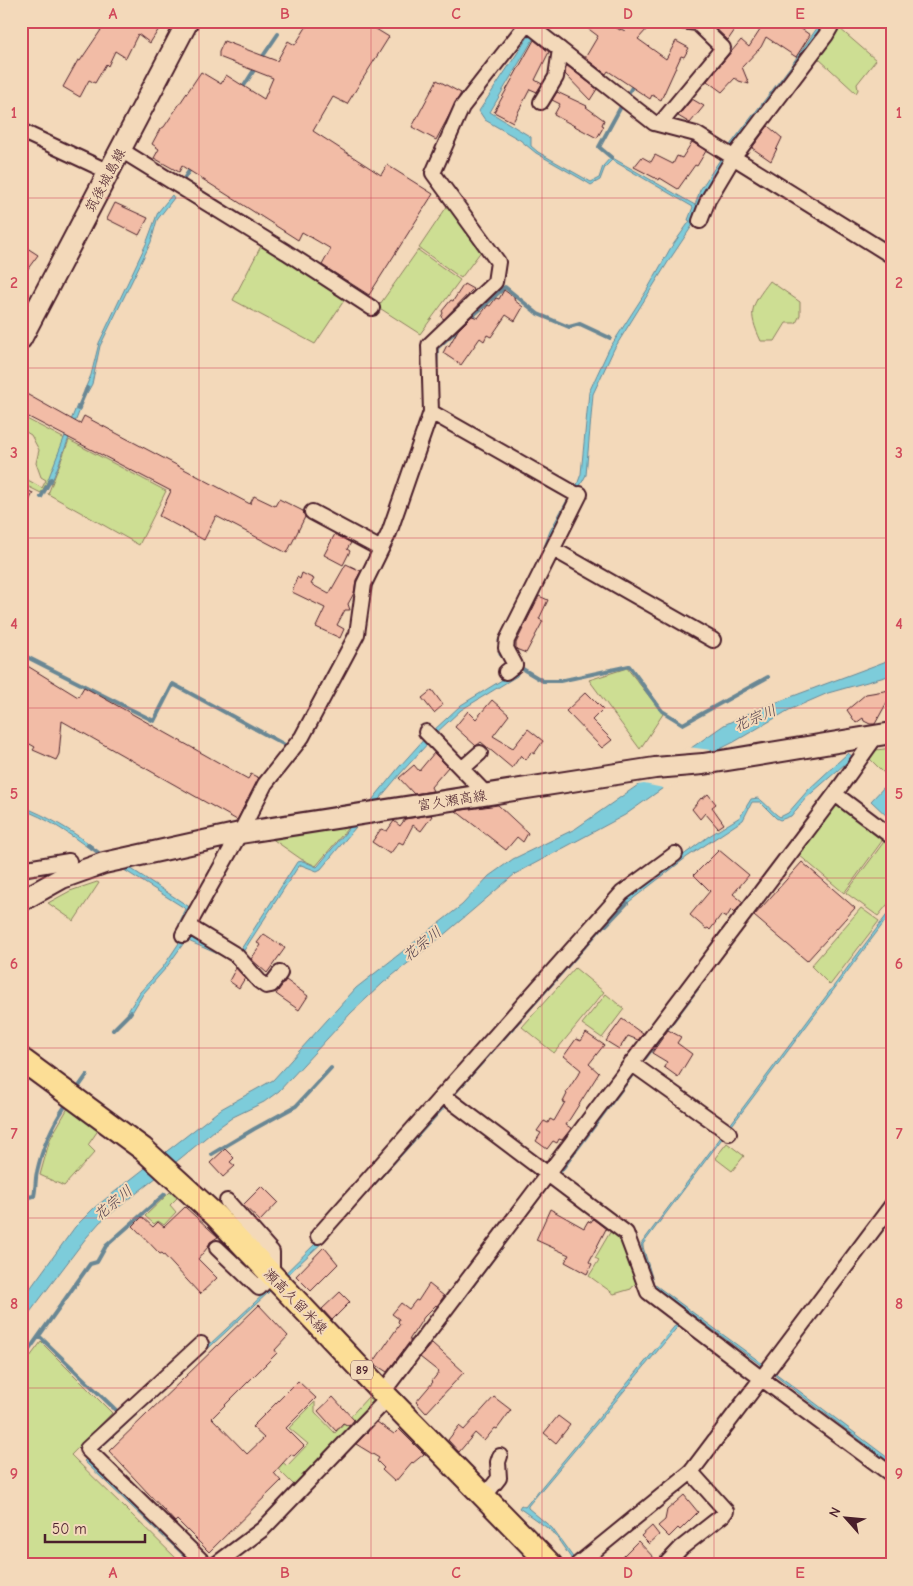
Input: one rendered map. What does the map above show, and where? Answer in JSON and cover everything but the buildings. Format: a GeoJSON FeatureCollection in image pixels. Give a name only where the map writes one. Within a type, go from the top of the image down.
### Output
{"type":"FeatureCollection","features":[{"type":"Feature","properties":{"kind":"main road","name":"筑後城島線"},"geometry":{"type":"LineString","coordinates":[[21,339],[188,21]]}},
{"type":"Feature","properties":{"kind":"main road","name":"富久瀬高線"},"geometry":{"type":"LineString","coordinates":[[21,901],[62,878],[104,863],[240,833],[655,768],[703,764],[884,734]]}},
{"type":"Feature","properties":{"kind":"main road","name":"瀬高久留米線"},"geometry":{"type":"LineString","coordinates":[[21,1059],[84,1104],[150,1156],[216,1216],[385,1395],[551,1565]]}},
{"type":"Feature","properties":{"kind":"street"},"geometry":{"type":"LineString","coordinates":[[660,124],[722,48],[698,22],[681,21]]}},
{"type":"Feature","properties":{"kind":"street"},"geometry":{"type":"LineString","coordinates":[[700,221],[708,200],[734,158],[822,32],[834,21]]}},
{"type":"Feature","properties":{"kind":"street"},"geometry":{"type":"LineString","coordinates":[[280,973],[271,985],[266,986],[259,981],[236,955],[185,931],[265,784],[302,738],[357,634],[364,584],[389,533],[431,412],[429,345],[495,282],[498,262],[433,173],[462,107],[527,22],[654,123],[696,134],[892,256]]}},
{"type":"Feature","properties":{"kind":"street"},"geometry":{"type":"LineString","coordinates":[[542,102],[556,77],[560,49]]}},
{"type":"Feature","properties":{"kind":"street"},"geometry":{"type":"LineString","coordinates":[[21,132],[109,172]]}},
{"type":"Feature","properties":{"kind":"street"},"geometry":{"type":"LineString","coordinates":[[120,150],[286,252],[372,308]]}},
{"type":"Feature","properties":{"kind":"street"},"geometry":{"type":"LineString","coordinates":[[431,412],[580,495],[507,640],[506,648],[515,665],[506,672]]}},
{"type":"Feature","properties":{"kind":"street"},"geometry":{"type":"LineString","coordinates":[[312,512],[381,549]]}},
{"type":"Feature","properties":{"kind":"street"},"geometry":{"type":"LineString","coordinates":[[553,549],[712,640]]}},
{"type":"Feature","properties":{"kind":"street"},"geometry":{"type":"LineString","coordinates":[[426,732],[488,795]]}},
{"type":"Feature","properties":{"kind":"street"},"geometry":{"type":"LineString","coordinates":[[215,1565],[263,1529],[385,1395],[631,1063],[835,794],[884,734]]}},
{"type":"Feature","properties":{"kind":"street"},"geometry":{"type":"LineString","coordinates":[[463,768],[480,753]]}},
{"type":"Feature","properties":{"kind":"street"},"geometry":{"type":"LineString","coordinates":[[835,794],[892,837]]}},
{"type":"Feature","properties":{"kind":"street"},"geometry":{"type":"LineString","coordinates":[[318,1236],[622,893],[675,854]]}},
{"type":"Feature","properties":{"kind":"street"},"geometry":{"type":"LineString","coordinates":[[21,869],[69,861]]}},
{"type":"Feature","properties":{"kind":"street"},"geometry":{"type":"LineString","coordinates":[[631,1063],[729,1133]]}},
{"type":"Feature","properties":{"kind":"street"},"geometry":{"type":"LineString","coordinates":[[443,1095],[626,1233],[648,1292],[892,1475]]}},
{"type":"Feature","properties":{"kind":"street"},"geometry":{"type":"LineString","coordinates":[[217,1248],[258,1288],[272,1275],[272,1252],[227,1201]]}},
{"type":"Feature","properties":{"kind":"street"},"geometry":{"type":"LineString","coordinates":[[577,1565],[691,1472],[892,1205]]}},
{"type":"Feature","properties":{"kind":"street"},"geometry":{"type":"LineString","coordinates":[[201,1344],[87,1449],[206,1565]]}},
{"type":"Feature","properties":{"kind":"street"},"geometry":{"type":"LineString","coordinates":[[484,1497],[499,1478],[498,1462],[500,1456]]}},
{"type":"Feature","properties":{"kind":"street"},"geometry":{"type":"LineString","coordinates":[[665,1565],[681,1548],[726,1511],[691,1472]]}},
{"type":"Feature","properties":{"kind":"green space"},"geometry":{"type":"Polygon","coordinates":[[[839,28],[876,60],[857,84],[858,90],[856,93],[818,58],[839,28]]]}},
{"type":"Feature","properties":{"kind":"green space"},"geometry":{"type":"Polygon","coordinates":[[[448,205],[482,250],[461,278],[419,248],[448,205]]]}},
{"type":"Feature","properties":{"kind":"green space"},"geometry":{"type":"Polygon","coordinates":[[[261,246],[347,296],[315,344],[233,300],[261,246]]]}},
{"type":"Feature","properties":{"kind":"green space"},"geometry":{"type":"Polygon","coordinates":[[[418,250],[460,280],[420,334],[378,307],[418,250]]]}},
{"type":"Feature","properties":{"kind":"green space"},"geometry":{"type":"Polygon","coordinates":[[[770,281],[800,302],[800,315],[796,323],[786,323],[775,341],[761,341],[754,322],[753,309],[770,281]]]}},
{"type":"Feature","properties":{"kind":"green space"},"geometry":{"type":"Polygon","coordinates":[[[21,416],[65,439],[50,477],[41,493],[21,483],[21,476],[42,488],[46,480],[41,477],[36,463],[39,450],[31,435],[21,429],[21,416]]]}},
{"type":"Feature","properties":{"kind":"green space"},"geometry":{"type":"Polygon","coordinates":[[[69,440],[166,491],[139,545],[48,494],[69,440]]]}},
{"type":"Feature","properties":{"kind":"green space"},"geometry":{"type":"Polygon","coordinates":[[[627,668],[663,714],[640,749],[589,680],[627,668]]]}},
{"type":"Feature","properties":{"kind":"green space"},"geometry":{"type":"Polygon","coordinates":[[[892,748],[892,781],[869,758],[876,750],[892,748]]]}},
{"type":"Feature","properties":{"kind":"green space"},"geometry":{"type":"Polygon","coordinates":[[[843,806],[885,837],[844,893],[799,855],[832,807],[843,806]]]}},
{"type":"Feature","properties":{"kind":"green space"},"geometry":{"type":"Polygon","coordinates":[[[353,822],[316,866],[301,859],[271,838],[353,822]]]}},
{"type":"Feature","properties":{"kind":"green space"},"geometry":{"type":"Polygon","coordinates":[[[886,839],[892,844],[892,899],[878,916],[846,893],[886,839]]]}},
{"type":"Feature","properties":{"kind":"green space"},"geometry":{"type":"Polygon","coordinates":[[[99,883],[74,921],[48,903],[70,891],[99,883]]]}},
{"type":"Feature","properties":{"kind":"green space"},"geometry":{"type":"Polygon","coordinates":[[[861,908],[879,921],[830,985],[811,966],[861,908]]]}},
{"type":"Feature","properties":{"kind":"green space"},"geometry":{"type":"Polygon","coordinates":[[[575,968],[604,992],[554,1053],[522,1027],[575,968]]]}},
{"type":"Feature","properties":{"kind":"green space"},"geometry":{"type":"Polygon","coordinates":[[[606,994],[624,1009],[602,1038],[582,1024],[606,994]]]}},
{"type":"Feature","properties":{"kind":"green space"},"geometry":{"type":"Polygon","coordinates":[[[68,1108],[99,1129],[88,1145],[95,1152],[64,1186],[40,1175],[50,1139],[68,1108]]]}},
{"type":"Feature","properties":{"kind":"green space"},"geometry":{"type":"Polygon","coordinates":[[[727,1143],[744,1156],[732,1171],[715,1158],[727,1143]]]}},
{"type":"Feature","properties":{"kind":"green space"},"geometry":{"type":"Polygon","coordinates":[[[170,1192],[177,1198],[170,1205],[176,1212],[164,1225],[158,1221],[154,1224],[145,1216],[170,1192]]]}},
{"type":"Feature","properties":{"kind":"green space"},"geometry":{"type":"Polygon","coordinates":[[[612,1229],[626,1249],[638,1280],[631,1289],[614,1294],[589,1276],[599,1260],[595,1258],[612,1229]]]}},
{"type":"Feature","properties":{"kind":"green space"},"geometry":{"type":"Polygon","coordinates":[[[41,1342],[112,1413],[71,1455],[183,1565],[21,1565],[21,1369],[41,1342]]]}},
{"type":"Feature","properties":{"kind":"green space"},"geometry":{"type":"Polygon","coordinates":[[[368,1397],[375,1403],[295,1486],[264,1455],[269,1450],[287,1466],[308,1444],[289,1428],[315,1402],[315,1412],[335,1433],[368,1397]]]}},
{"type":"Feature","properties":{"kind":"water"},"geometry":{"type":"Polygon","coordinates":[[[822,21],[829,21],[668,262],[614,349],[593,394],[586,475],[580,486],[577,485],[581,474],[589,392],[609,349],[647,290],[670,249],[690,221],[688,220],[693,207],[612,160],[605,167],[600,180],[591,185],[485,120],[479,111],[528,37],[535,36],[490,112],[531,137],[531,146],[538,152],[591,182],[599,178],[603,166],[611,157],[695,205],[700,190],[727,149],[790,67],[822,21]]]}},
{"type":"Feature","properties":{"kind":"water"},"geometry":{"type":"Polygon","coordinates":[[[172,195],[174,198],[157,220],[151,242],[100,346],[92,384],[87,393],[84,391],[91,375],[99,343],[146,244],[158,212],[172,195]]]}},
{"type":"Feature","properties":{"kind":"water"},"geometry":{"type":"Polygon","coordinates":[[[77,405],[81,407],[51,484],[47,482],[77,405]]]}},
{"type":"Feature","properties":{"kind":"water"},"geometry":{"type":"Polygon","coordinates":[[[567,500],[571,502],[506,656],[520,669],[517,676],[461,710],[435,734],[433,731],[461,705],[515,672],[499,655],[498,640],[542,552],[550,531],[567,500]]]}},
{"type":"Feature","properties":{"kind":"water","name":"花宗川"},"geometry":{"type":"Polygon","coordinates":[[[892,659],[892,675],[828,693],[789,710],[714,752],[625,815],[515,874],[383,983],[351,1013],[279,1091],[264,1102],[233,1117],[215,1130],[100,1222],[21,1324],[21,1301],[75,1227],[94,1208],[221,1109],[273,1080],[356,988],[462,905],[489,876],[513,859],[575,829],[724,725],[756,710],[892,659]]]}},
{"type":"Feature","properties":{"kind":"water"},"geometry":{"type":"Polygon","coordinates":[[[426,737],[430,741],[321,869],[317,871],[301,865],[298,867],[243,952],[241,949],[297,862],[303,861],[317,867],[426,737]]]}},
{"type":"Feature","properties":{"kind":"water"},"geometry":{"type":"Polygon","coordinates":[[[848,753],[853,757],[806,798],[791,816],[780,820],[760,802],[752,802],[743,820],[687,857],[621,908],[454,1096],[451,1093],[620,905],[709,836],[740,817],[751,799],[758,798],[780,817],[788,813],[809,789],[848,753]]]}},
{"type":"Feature","properties":{"kind":"water"},"geometry":{"type":"Polygon","coordinates":[[[886,785],[892,790],[892,817],[890,819],[871,801],[886,785]]]}},
{"type":"Feature","properties":{"kind":"water"},"geometry":{"type":"Polygon","coordinates":[[[21,806],[59,824],[94,847],[90,849],[48,821],[21,809],[21,806]]]}},
{"type":"Feature","properties":{"kind":"water"},"geometry":{"type":"Polygon","coordinates":[[[113,859],[191,908],[180,927],[179,923],[186,909],[121,868],[113,859]]]}},
{"type":"Feature","properties":{"kind":"water"},"geometry":{"type":"Polygon","coordinates":[[[892,908],[892,912],[643,1244],[654,1284],[763,1364],[762,1366],[689,1312],[685,1313],[686,1310],[653,1286],[641,1244],[892,908]]]}},
{"type":"Feature","properties":{"kind":"water"},"geometry":{"type":"Polygon","coordinates":[[[186,935],[234,957],[236,962],[186,940],[166,968],[143,994],[130,1016],[127,1013],[140,992],[163,967],[186,935]]]}},
{"type":"Feature","properties":{"kind":"water"},"geometry":{"type":"Polygon","coordinates":[[[443,1103],[447,1105],[325,1240],[88,1460],[196,1564],[193,1565],[84,1461],[267,1291],[320,1239],[443,1103]]]}},
{"type":"Feature","properties":{"kind":"water"},"geometry":{"type":"Polygon","coordinates":[[[678,1322],[680,1324],[528,1506],[552,1528],[575,1560],[573,1561],[553,1532],[519,1508],[521,1505],[525,1507],[678,1322]]]}},
{"type":"Feature","properties":{"kind":"water"},"geometry":{"type":"Polygon","coordinates":[[[774,1372],[892,1461],[892,1464],[773,1374],[774,1372]]]}},
{"type":"Feature","properties":{"kind":"pier"},"geometry":{"type":"Polygon","coordinates":[[[688,747],[719,751],[668,789],[644,784],[632,786],[688,747]]]}},
{"type":"Feature","properties":{"kind":"waterway"},"geometry":{"type":"LineString","coordinates":[[512,21],[520,27]]}},
{"type":"Feature","properties":{"kind":"waterway"},"geometry":{"type":"LineString","coordinates":[[261,59],[278,34]]}},
{"type":"Feature","properties":{"kind":"waterway"},"geometry":{"type":"LineString","coordinates":[[242,89],[256,67]]}},
{"type":"Feature","properties":{"kind":"waterway"},"geometry":{"type":"LineString","coordinates":[[626,97],[634,84]]}},
{"type":"Feature","properties":{"kind":"waterway"},"geometry":{"type":"LineString","coordinates":[[612,158],[599,147],[623,103]]}},
{"type":"Feature","properties":{"kind":"waterway"},"geometry":{"type":"LineString","coordinates":[[181,183],[191,168]]}},
{"type":"Feature","properties":{"kind":"waterway"},"geometry":{"type":"LineString","coordinates":[[436,369],[437,348],[505,287],[538,314],[569,327],[580,324],[610,338]]}},
{"type":"Feature","properties":{"kind":"waterway"},"geometry":{"type":"LineString","coordinates":[[78,409],[87,388]]}},
{"type":"Feature","properties":{"kind":"waterway"},"geometry":{"type":"LineString","coordinates":[[41,497],[51,479]]}},
{"type":"Feature","properties":{"kind":"waterway"},"geometry":{"type":"LineString","coordinates":[[21,654],[154,721],[173,684],[285,745],[290,745]]}},
{"type":"Feature","properties":{"kind":"waterway"},"geometry":{"type":"LineString","coordinates":[[518,670],[521,668],[543,681],[560,681],[629,666],[662,711],[683,724],[768,677]]}},
{"type":"Feature","properties":{"kind":"waterway"},"geometry":{"type":"LineString","coordinates":[[88,845],[103,856]]}},
{"type":"Feature","properties":{"kind":"waterway"},"geometry":{"type":"LineString","coordinates":[[606,925],[627,903]]}},
{"type":"Feature","properties":{"kind":"waterway"},"geometry":{"type":"LineString","coordinates":[[645,1058],[699,986]]}},
{"type":"Feature","properties":{"kind":"waterway"},"geometry":{"type":"LineString","coordinates":[[113,1030],[131,1012]]}},
{"type":"Feature","properties":{"kind":"waterway"},"geometry":{"type":"LineString","coordinates":[[212,1154],[296,1106],[331,1068]]}},
{"type":"Feature","properties":{"kind":"waterway"},"geometry":{"type":"LineString","coordinates":[[559,1173],[634,1072]]}},
{"type":"Feature","properties":{"kind":"waterway"},"geometry":{"type":"LineString","coordinates":[[75,1092],[87,1075]]}},
{"type":"Feature","properties":{"kind":"waterway"},"geometry":{"type":"LineString","coordinates":[[21,1194],[28,1197],[34,1196],[36,1175],[45,1145],[67,1103]]}},
{"type":"Feature","properties":{"kind":"waterway"},"geometry":{"type":"LineString","coordinates":[[21,1361],[90,1264],[97,1262],[106,1246],[165,1194]]}},
{"type":"Feature","properties":{"kind":"waterway"},"geometry":{"type":"LineString","coordinates":[[460,1302],[538,1198]]}},
{"type":"Feature","properties":{"kind":"waterway"},"geometry":{"type":"LineString","coordinates":[[39,1336],[119,1413]]}}]}
